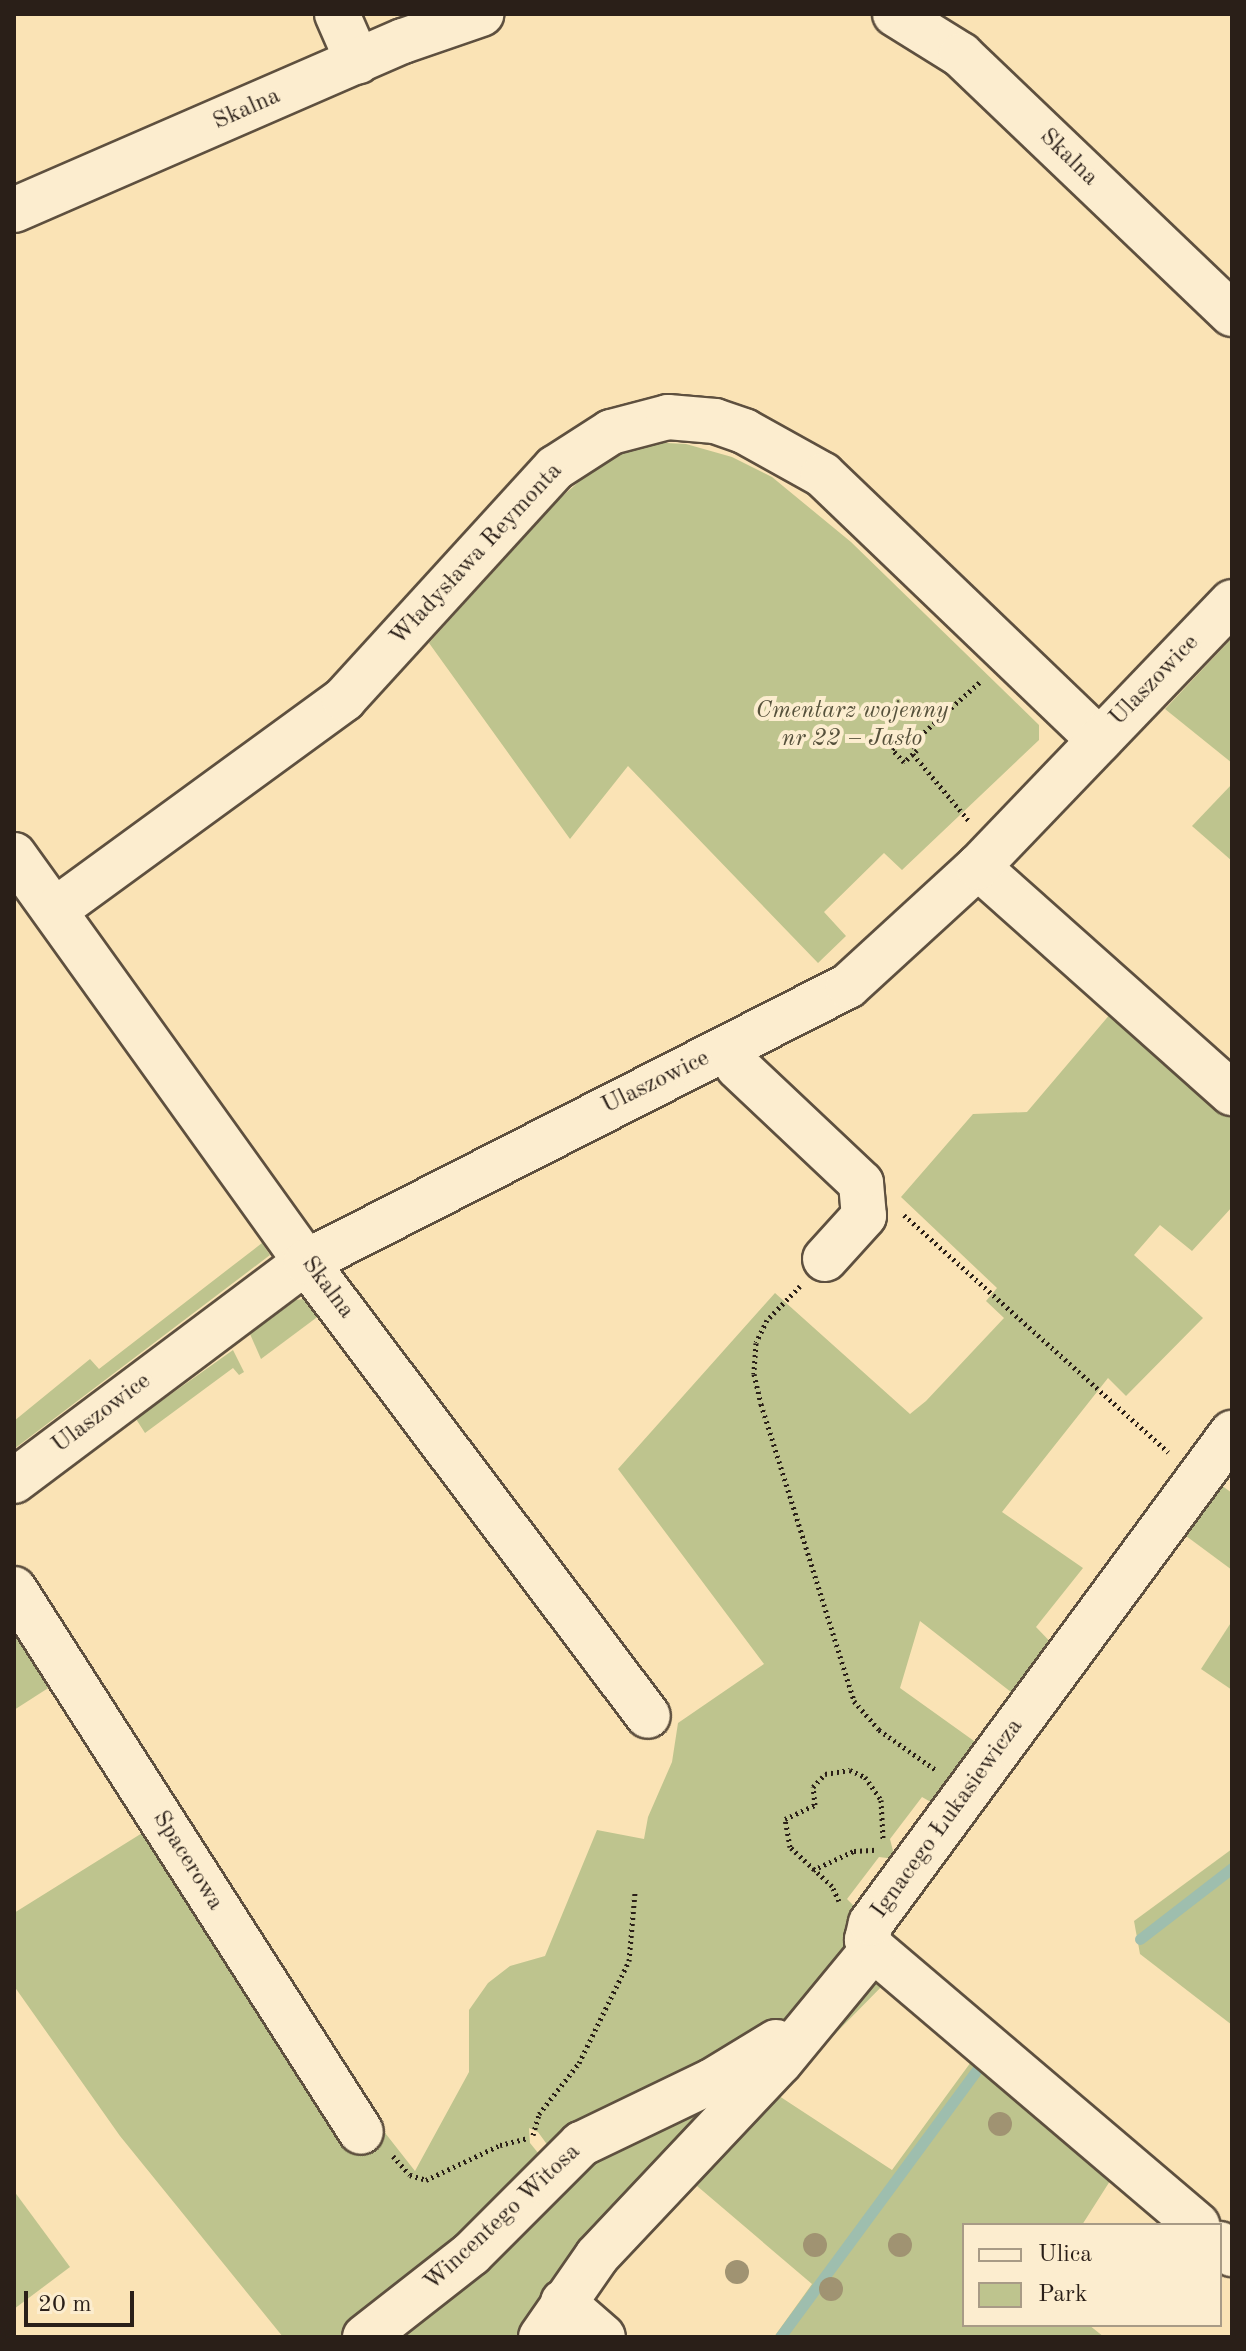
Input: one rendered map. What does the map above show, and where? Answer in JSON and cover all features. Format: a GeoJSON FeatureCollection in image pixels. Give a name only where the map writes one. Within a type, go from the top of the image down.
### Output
{"type":"FeatureCollection","features":[{"type":"Feature","properties":{"kind":"street"},"geometry":{"type":"LineString","coordinates":[[337,14],[358,62]]}},
{"type":"Feature","properties":{"kind":"street","name":"Skalna"},"geometry":{"type":"LineString","coordinates":[[14,210],[358,62],[481,14]]}},
{"type":"Feature","properties":{"kind":"street","name":"Skalna"},"geometry":{"type":"LineString","coordinates":[[895,14],[961,55],[1232,314]]}},
{"type":"Feature","properties":{"kind":"street","name":"Władysława Reymonta"},"geometry":{"type":"LineString","coordinates":[[55,910],[344,699],[555,468],[611,432],[668,417],[715,421],[744,431],[823,475],[1099,740]]}},
{"type":"Feature","properties":{"kind":"street","name":"Ulaszowice"},"geometry":{"type":"LineString","coordinates":[[14,1481],[306,1262],[391,1214],[848,986],[978,867],[1232,602]]}},
{"type":"Feature","properties":{"kind":"street"},"geometry":{"type":"LineString","coordinates":[[930,912],[957,857],[983,826],[1029,785],[1099,740]]}},
{"type":"Feature","properties":{"kind":"street","name":"Skalna"},"geometry":{"type":"LineString","coordinates":[[14,855],[306,1262],[648,1716]]}},
{"type":"Feature","properties":{"kind":"street"},"geometry":{"type":"LineString","coordinates":[[978,867],[1232,1093]]}},
{"type":"Feature","properties":{"kind":"street"},"geometry":{"type":"LineString","coordinates":[[728,1048],[738,1067],[852,1172],[864,1191],[864,1216],[825,1259]]}},
{"type":"Feature","properties":{"kind":"street","name":"Ignacego Łukasiewicza"},"geometry":{"type":"LineString","coordinates":[[552,2319],[632,2215],[780,2062],[871,1938],[968,1792],[1232,1433]]}},
{"type":"Feature","properties":{"kind":"street","name":"Spacerowa"},"geometry":{"type":"LineString","coordinates":[[14,1589],[360,2130]]}},
{"type":"Feature","properties":{"kind":"street"},"geometry":{"type":"LineString","coordinates":[[871,1938],[1195,2223]]}},
{"type":"Feature","properties":{"kind":"street","name":"Wincentego Witosa"},"geometry":{"type":"LineString","coordinates":[[365,2337],[471,2254],[546,2150],[620,2121],[743,2064],[815,2016]]}},
{"type":"Feature","properties":{"kind":"street"},"geometry":{"type":"LineString","coordinates":[[552,2319],[603,2337]]}},
{"type":"Feature","properties":{"kind":"path"},"geometry":{"type":"LineString","coordinates":[[911,744],[986,676]]}},
{"type":"Feature","properties":{"kind":"path"},"geometry":{"type":"LineString","coordinates":[[906,737],[917,750],[913,754],[904,762],[892,749],[906,737]]}},
{"type":"Feature","properties":{"kind":"path"},"geometry":{"type":"LineString","coordinates":[[913,754],[969,821]]}},
{"type":"Feature","properties":{"kind":"path"},"geometry":{"type":"LineString","coordinates":[[864,1191],[877,1193],[899,1210],[1198,1479]]}},
{"type":"Feature","properties":{"kind":"path"},"geometry":{"type":"LineString","coordinates":[[825,1259],[767,1320],[756,1343],[754,1374],[761,1404],[854,1701],[879,1730],[968,1792]]}},
{"type":"Feature","properties":{"kind":"path"},"geometry":{"type":"LineString","coordinates":[[813,1870],[854,1851],[885,1851],[881,1800],[859,1773],[844,1769],[825,1774],[813,1787],[815,1805],[785,1819],[790,1847],[813,1870],[832,1886],[845,1911],[871,1938]]}},
{"type":"Feature","properties":{"kind":"path"},"geometry":{"type":"LineString","coordinates":[[360,2130],[372,2134],[410,2175],[426,2180],[500,2145],[546,2150],[539,2114],[567,2085],[629,1961],[635,1892]]}},
{"type":"Feature","properties":{"kind":"green space","name":"Cmentarz wojenny nr 22 – Jasło"},"geometry":{"type":"Polygon","coordinates":[[[649,442],[686,444],[732,457],[772,477],[851,542],[1039,725],[1039,740],[902,870],[884,853],[824,912],[846,936],[818,963],[628,766],[570,839],[429,643],[556,502],[593,469],[621,451],[649,442]]]}},
{"type":"Feature","properties":{"kind":"green space"},"geometry":{"type":"Polygon","coordinates":[[[1232,638],[1232,763],[1165,709],[1232,638]]]}},
{"type":"Feature","properties":{"kind":"green space"},"geometry":{"type":"Polygon","coordinates":[[[1232,784],[1232,861],[1192,826],[1232,784]]]}},
{"type":"Feature","properties":{"kind":"green space"},"geometry":{"type":"Polygon","coordinates":[[[1117,1006],[1232,1105],[1232,1207],[1192,1251],[1160,1225],[1134,1255],[1203,1318],[1126,1396],[1108,1378],[1002,1512],[1083,1568],[1036,1627],[1060,1652],[1025,1703],[920,1621],[900,1688],[988,1751],[943,1809],[922,1797],[890,1839],[895,1859],[879,1857],[847,1899],[867,1919],[852,1950],[788,2021],[554,2154],[538,2132],[529,2128],[530,2143],[543,2159],[449,2260],[345,2337],[283,2337],[120,2136],[14,1986],[14,1913],[147,1830],[415,2171],[469,2072],[469,2010],[488,1983],[510,1966],[545,1956],[597,1830],[644,1839],[648,1817],[672,1762],[678,1723],[764,1664],[618,1469],[775,1293],[910,1414],[926,1401],[1004,1318],[986,1301],[997,1288],[901,1197],[973,1114],[1027,1112],[1117,1006]]]}},
{"type":"Feature","properties":{"kind":"green space"},"geometry":{"type":"Polygon","coordinates":[[[262,1243],[270,1255],[14,1449],[14,1421],[90,1359],[99,1369],[262,1243]]]}},
{"type":"Feature","properties":{"kind":"green space"},"geometry":{"type":"Polygon","coordinates":[[[311,1298],[324,1312],[261,1359],[250,1334],[296,1300],[311,1298]]]}},
{"type":"Feature","properties":{"kind":"green space"},"geometry":{"type":"Polygon","coordinates":[[[233,1350],[244,1372],[239,1375],[233,1368],[145,1433],[136,1419],[233,1350]]]}},
{"type":"Feature","properties":{"kind":"green space"},"geometry":{"type":"Polygon","coordinates":[[[1214,1480],[1232,1493],[1232,1570],[1178,1530],[1214,1480]]]}},
{"type":"Feature","properties":{"kind":"green space"},"geometry":{"type":"Polygon","coordinates":[[[14,1611],[53,1685],[14,1710],[14,1611]]]}},
{"type":"Feature","properties":{"kind":"green space"},"geometry":{"type":"Polygon","coordinates":[[[1232,1621],[1232,1690],[1201,1669],[1232,1621]]]}},
{"type":"Feature","properties":{"kind":"green space"},"geometry":{"type":"Polygon","coordinates":[[[1232,1849],[1232,2025],[1140,1954],[1134,1921],[1232,1849]]]}},
{"type":"Feature","properties":{"kind":"green space"},"geometry":{"type":"Polygon","coordinates":[[[889,1979],[776,2094],[892,2170],[979,2051],[1117,2170],[1083,2223],[962,2223],[962,2327],[1092,2327],[1104,2337],[774,2337],[812,2284],[690,2180],[871,1983],[889,1979]]]}},
{"type":"Feature","properties":{"kind":"green space"},"geometry":{"type":"Polygon","coordinates":[[[746,2073],[533,2337],[382,2337],[545,2190],[746,2073]]]}},
{"type":"Feature","properties":{"kind":"green space"},"geometry":{"type":"Polygon","coordinates":[[[14,2191],[70,2267],[14,2309],[14,2191]]]}},
{"type":"Feature","properties":{"kind":"waterway"},"geometry":{"type":"LineString","coordinates":[[1140,1939],[1232,1868]]}},
{"type":"Feature","properties":{"kind":"waterway"},"geometry":{"type":"LineString","coordinates":[[780,2337],[979,2067]]}}]}
